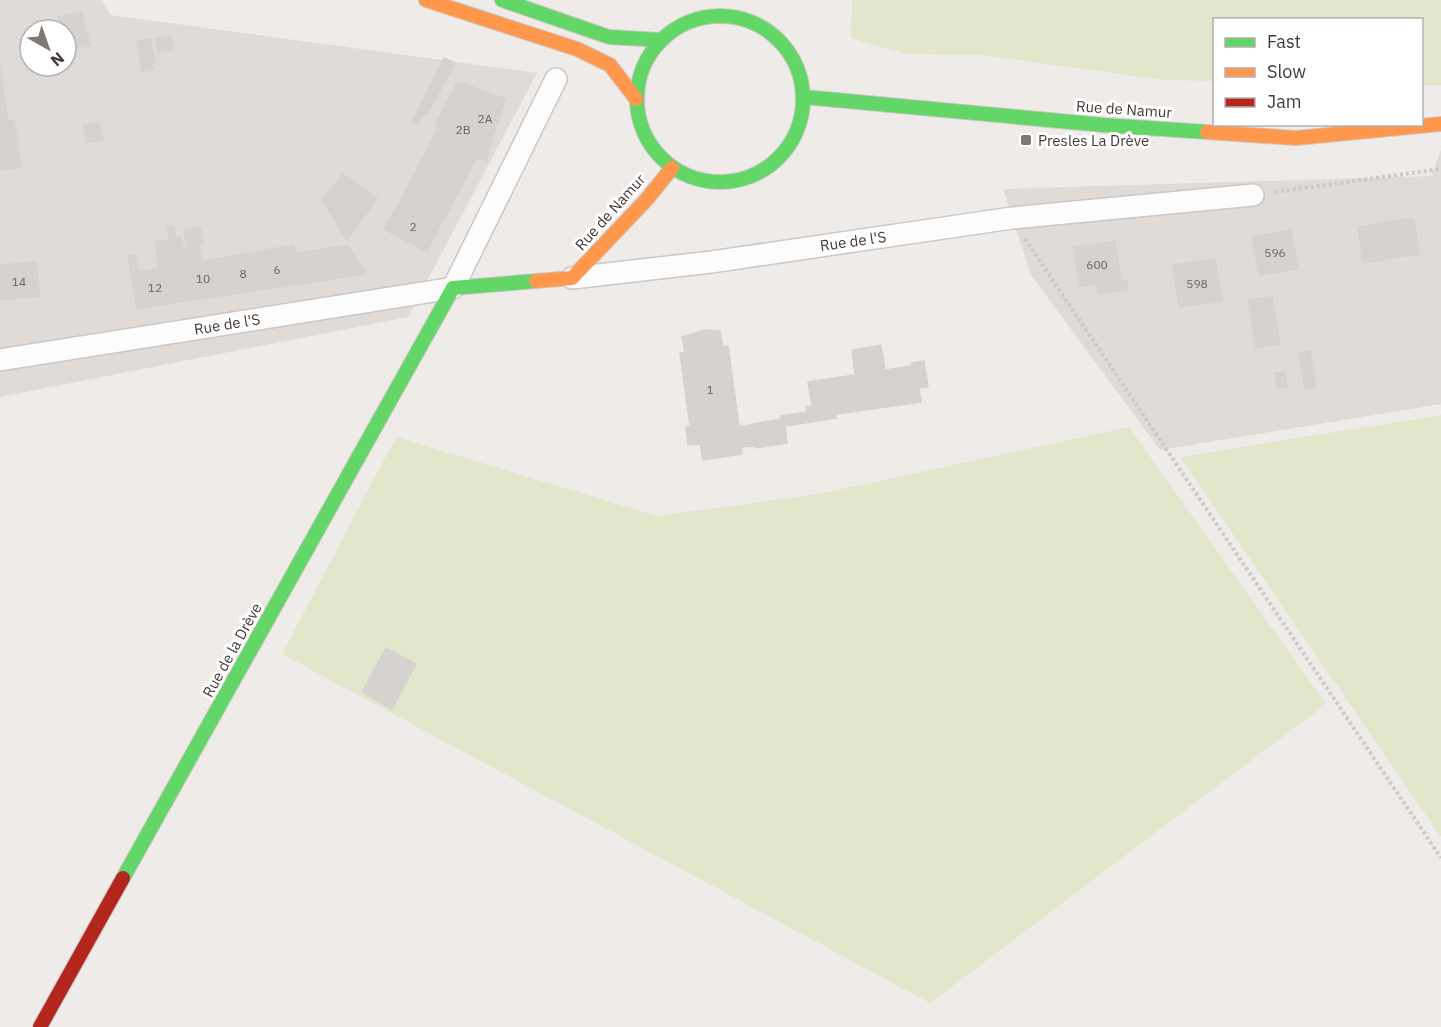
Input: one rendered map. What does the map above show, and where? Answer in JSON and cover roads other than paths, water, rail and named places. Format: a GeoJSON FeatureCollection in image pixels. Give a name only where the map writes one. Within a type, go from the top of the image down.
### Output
{"type":"FeatureCollection","features":[{"type":"Feature","properties":{"kind":"main road"},"geometry":{"type":"LineString","coordinates":[[426,0],[576,49],[602,61],[610,65],[636,99]]}},
{"type":"Feature","properties":{"kind":"main road"},"geometry":{"type":"LineString","coordinates":[[502,0],[609,37],[660,40]]}},
{"type":"Feature","properties":{"kind":"main road"},"geometry":{"type":"LineString","coordinates":[[723,0],[724,15]]}},
{"type":"Feature","properties":{"kind":"main road"},"geometry":{"type":"LineString","coordinates":[[724,15],[755,22],[780,40],[797,66],[804,97],[799,127],[783,153],[760,173],[730,182],[700,180],[672,168],[653,149],[640,126],[636,99],[642,67],[660,40],[690,21],[724,15]]}},
{"type":"Feature","properties":{"kind":"main road","name":"Rue de Namur"},"geometry":{"type":"LineString","coordinates":[[804,97],[1103,125],[1296,138],[1420,126]]}},
{"type":"Feature","properties":{"kind":"main road","name":"Rue de Namur"},"geometry":{"type":"LineString","coordinates":[[1423,126],[1441,124]]}},
{"type":"Feature","properties":{"kind":"main road","name":"Rue de Namur"},"geometry":{"type":"LineString","coordinates":[[572,278],[647,199],[672,168]]}},
{"type":"Feature","properties":{"kind":"main road","name":"Rue de l'S"},"geometry":{"type":"LineString","coordinates":[[453,288],[572,278]]}},
{"type":"Feature","properties":{"kind":"main road","name":"Rue de la Drève"},"geometry":{"type":"LineString","coordinates":[[40,1027],[453,288]]}},
{"type":"Feature","properties":{"kind":"street"},"geometry":{"type":"LineString","coordinates":[[453,288],[556,80]]}},
{"type":"Feature","properties":{"kind":"street","name":"Rue de l'S"},"geometry":{"type":"LineString","coordinates":[[572,278],[711,262],[1012,218],[1253,195]]}},
{"type":"Feature","properties":{"kind":"street","name":"Rue de l'S"},"geometry":{"type":"LineString","coordinates":[[0,360],[453,288]]}},
{"type":"Feature","properties":{"kind":"place","name":"Presles La Drève"},"geometry":{"type":"Point","coordinates":[1026,140]}}]}
